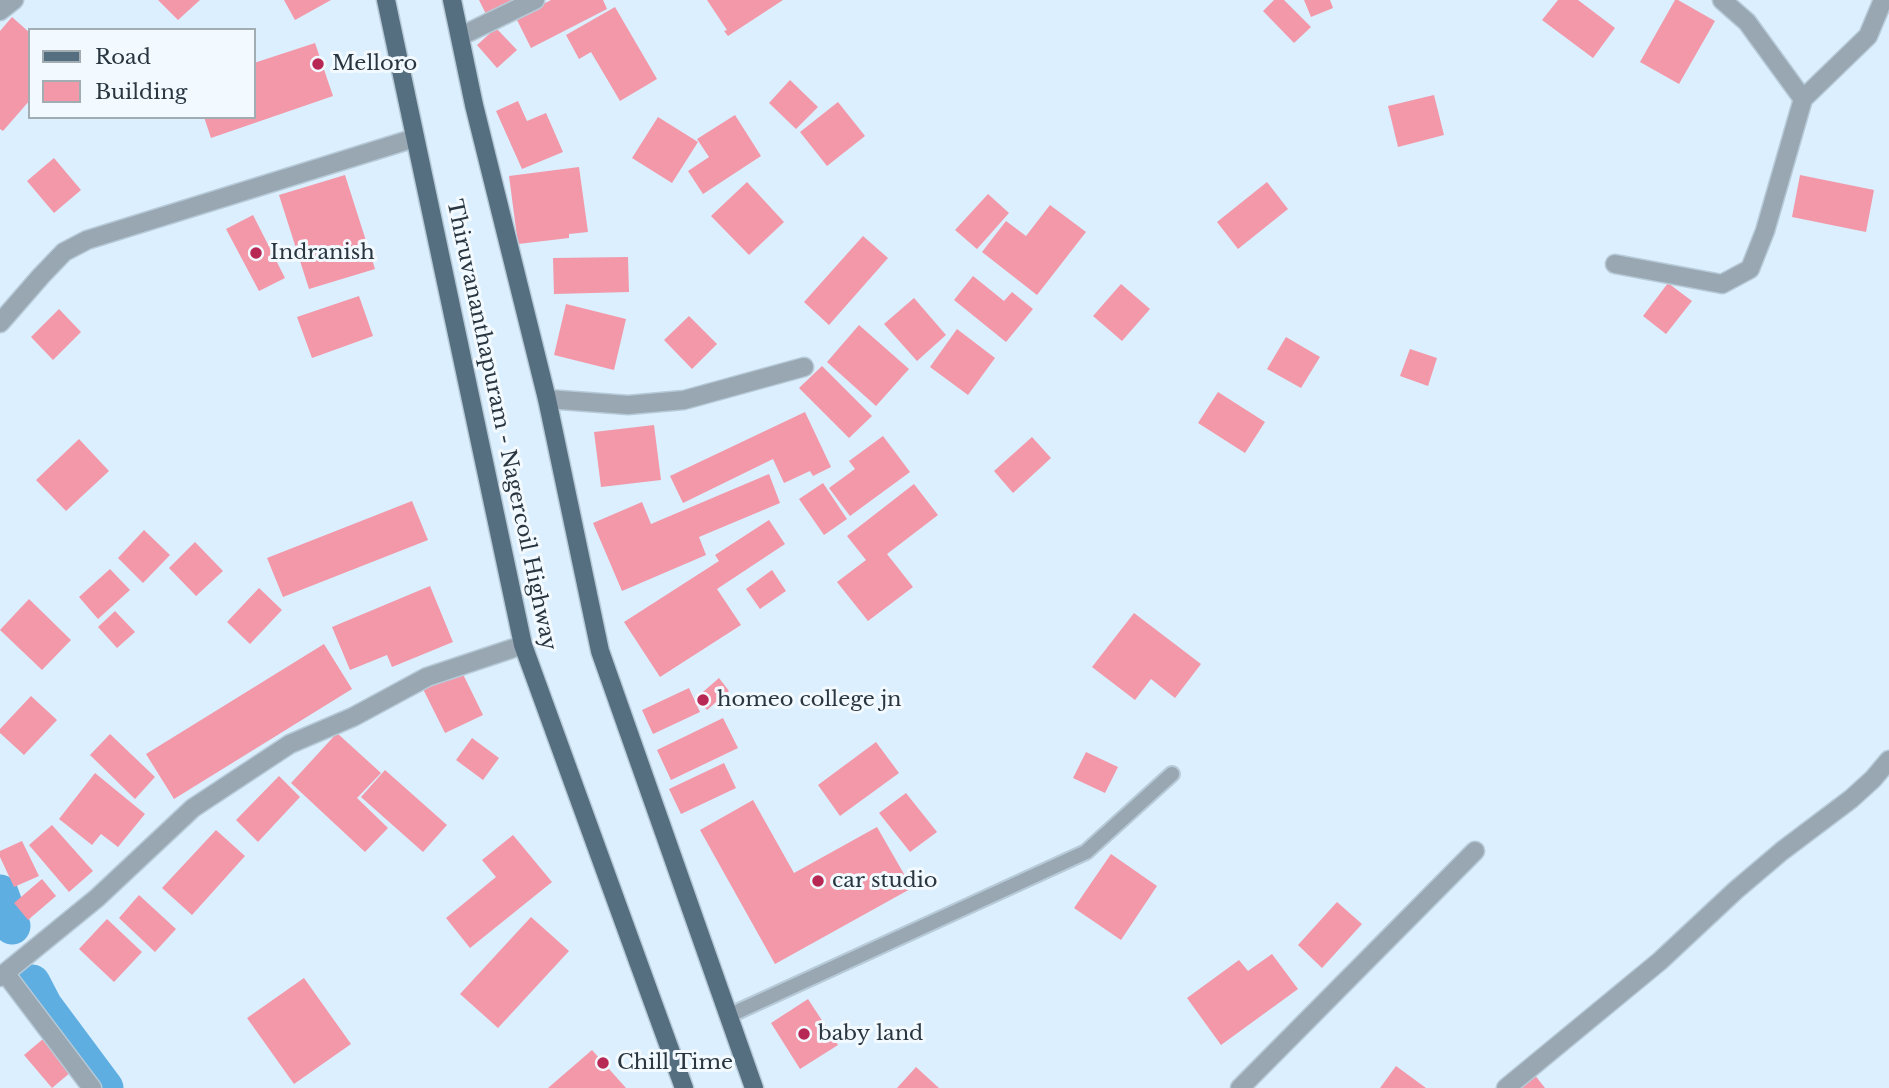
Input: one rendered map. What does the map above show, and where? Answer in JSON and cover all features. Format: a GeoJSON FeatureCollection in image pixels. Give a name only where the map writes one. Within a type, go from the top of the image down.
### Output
{"type":"FeatureCollection","features":[{"type":"Feature","properties":{"kind":"main road","name":"Thiruvananthapuram - Nagercoil Highway"},"geometry":{"type":"LineString","coordinates":[[386,0],[523,645],[684,1088]]}},
{"type":"Feature","properties":{"kind":"main road","name":"Thiruvananthapuram - Nagercoil Highway"},"geometry":{"type":"LineString","coordinates":[[452,0],[474,105],[547,398],[600,651],[754,1088]]}},
{"type":"Feature","properties":{"kind":"street"},"geometry":{"type":"LineString","coordinates":[[0,11],[14,0]]}},
{"type":"Feature","properties":{"kind":"street"},"geometry":{"type":"LineString","coordinates":[[461,36],[535,0]]}},
{"type":"Feature","properties":{"kind":"street"},"geometry":{"type":"LineString","coordinates":[[1722,0],[1747,22],[1803,99]]}},
{"type":"Feature","properties":{"kind":"street"},"geometry":{"type":"LineString","coordinates":[[1615,264],[1722,284],[1750,269],[1765,231],[1803,99],[1868,36],[1883,0]]}},
{"type":"Feature","properties":{"kind":"street"},"geometry":{"type":"LineString","coordinates":[[0,323],[64,253],[86,240],[415,138]]}},
{"type":"Feature","properties":{"kind":"street"},"geometry":{"type":"LineString","coordinates":[[547,398],[628,405],[684,400],[804,367]]}},
{"type":"Feature","properties":{"kind":"street"},"geometry":{"type":"LineString","coordinates":[[92,1088],[2,975],[97,898],[193,808],[290,744],[353,716],[427,677],[523,645]]}},
{"type":"Feature","properties":{"kind":"street"},"geometry":{"type":"LineString","coordinates":[[1506,1088],[1660,961],[1782,851],[1851,799],[1889,761]]}},
{"type":"Feature","properties":{"kind":"street"},"geometry":{"type":"LineString","coordinates":[[1240,1088],[1475,851]]}},
{"type":"Feature","properties":{"kind":"lane"},"geometry":{"type":"LineString","coordinates":[[729,1016],[1086,852],[1172,774]]}},
{"type":"Feature","properties":{"kind":"building"},"geometry":{"type":"Polygon","coordinates":[[[158,0],[200,0],[178,20],[158,0]]]}},
{"type":"Feature","properties":{"kind":"building"},"geometry":{"type":"Polygon","coordinates":[[[284,0],[331,0],[295,20],[284,0]]]}},
{"type":"Feature","properties":{"kind":"building"},"geometry":{"type":"Polygon","coordinates":[[[479,0],[516,0],[486,14],[479,0]]]}},
{"type":"Feature","properties":{"kind":"building"},"geometry":{"type":"Polygon","coordinates":[[[551,0],[603,0],[607,9],[531,48],[516,18],[551,0]]]}},
{"type":"Feature","properties":{"kind":"building"},"geometry":{"type":"Polygon","coordinates":[[[707,0],[783,0],[728,36],[724,31],[727,30],[707,0]]]}},
{"type":"Feature","properties":{"kind":"building"},"geometry":{"type":"Polygon","coordinates":[[[1274,0],[1284,0],[1311,27],[1294,43],[1263,11],[1274,0]]]}},
{"type":"Feature","properties":{"kind":"building"},"geometry":{"type":"Polygon","coordinates":[[[1304,0],[1330,0],[1333,8],[1311,17],[1304,0]]]}},
{"type":"Feature","properties":{"kind":"building"},"geometry":{"type":"Polygon","coordinates":[[[1558,0],[1578,0],[1615,28],[1593,58],[1542,20],[1558,0]]]}},
{"type":"Feature","properties":{"kind":"building"},"geometry":{"type":"Polygon","coordinates":[[[1675,0],[1715,21],[1679,84],[1640,62],[1675,0]]]}},
{"type":"Feature","properties":{"kind":"building"},"geometry":{"type":"Polygon","coordinates":[[[615,7],[657,79],[620,101],[591,52],[579,59],[566,35],[615,7]]]}},
{"type":"Feature","properties":{"kind":"building"},"geometry":{"type":"Polygon","coordinates":[[[12,17],[28,31],[28,102],[3,131],[0,129],[0,31],[12,17]]]}},
{"type":"Feature","properties":{"kind":"building"},"geometry":{"type":"Polygon","coordinates":[[[496,28],[517,50],[497,68],[477,45],[496,28]]]}},
{"type":"Feature","properties":{"kind":"building"},"geometry":{"type":"Polygon","coordinates":[[[315,43],[333,96],[211,138],[205,119],[256,119],[256,62],[315,43]]]}},
{"type":"Feature","properties":{"kind":"building"},"geometry":{"type":"Polygon","coordinates":[[[790,80],[818,107],[796,129],[769,103],[790,80]]]}},
{"type":"Feature","properties":{"kind":"building"},"geometry":{"type":"Polygon","coordinates":[[[1434,95],[1444,135],[1398,147],[1388,106],[1434,95]]]}},
{"type":"Feature","properties":{"kind":"building"},"geometry":{"type":"Polygon","coordinates":[[[518,101],[527,121],[546,113],[563,152],[522,169],[496,111],[518,101]]]}},
{"type":"Feature","properties":{"kind":"building"},"geometry":{"type":"Polygon","coordinates":[[[838,102],[865,136],[827,166],[800,132],[838,102]]]}},
{"type":"Feature","properties":{"kind":"building"},"geometry":{"type":"Polygon","coordinates":[[[735,115],[761,156],[703,194],[688,171],[709,157],[697,139],[735,115]]]}},
{"type":"Feature","properties":{"kind":"building"},"geometry":{"type":"Polygon","coordinates":[[[658,117],[698,142],[672,183],[632,158],[658,117]]]}},
{"type":"Feature","properties":{"kind":"building"},"geometry":{"type":"Polygon","coordinates":[[[54,158],[81,190],[54,213],[27,181],[54,158]]]}},
{"type":"Feature","properties":{"kind":"building"},"geometry":{"type":"Polygon","coordinates":[[[579,167],[588,232],[569,234],[569,238],[518,244],[509,176],[579,167]]]}},
{"type":"Feature","properties":{"kind":"building"},"geometry":{"type":"Polygon","coordinates":[[[345,175],[375,269],[309,289],[279,195],[345,175]]]}},
{"type":"Feature","properties":{"kind":"building"},"geometry":{"type":"Polygon","coordinates":[[[1800,175],[1874,190],[1866,232],[1792,217],[1800,175]]]}},
{"type":"Feature","properties":{"kind":"building"},"geometry":{"type":"Polygon","coordinates":[[[747,182],[784,222],[749,255],[711,216],[747,182]]]}},
{"type":"Feature","properties":{"kind":"building"},"geometry":{"type":"Polygon","coordinates":[[[1267,182],[1288,209],[1238,249],[1217,222],[1267,182]]]}},
{"type":"Feature","properties":{"kind":"building"},"geometry":{"type":"Polygon","coordinates":[[[988,194],[1009,213],[977,249],[955,230],[988,194]]]}},
{"type":"Feature","properties":{"kind":"building"},"geometry":{"type":"Polygon","coordinates":[[[1050,205],[1086,232],[1037,295],[982,252],[1006,221],[1026,236],[1050,205]]]}},
{"type":"Feature","properties":{"kind":"building","name":"Indranish"},"geometry":{"type":"Polygon","coordinates":[[[253,215],[285,278],[259,291],[226,229],[253,215]]]}},
{"type":"Feature","properties":{"kind":"building"},"geometry":{"type":"Polygon","coordinates":[[[863,236],[888,258],[829,325],[804,302],[863,236]]]}},
{"type":"Feature","properties":{"kind":"building"},"geometry":{"type":"Polygon","coordinates":[[[628,257],[629,292],[554,294],[553,258],[628,257]]]}},
{"type":"Feature","properties":{"kind":"building"},"geometry":{"type":"Polygon","coordinates":[[[973,276],[1004,301],[1012,292],[1033,309],[1006,342],[954,300],[973,276]]]}},
{"type":"Feature","properties":{"kind":"building"},"geometry":{"type":"Polygon","coordinates":[[[1668,283],[1692,301],[1666,334],[1643,316],[1668,283]]]}},
{"type":"Feature","properties":{"kind":"building"},"geometry":{"type":"Polygon","coordinates":[[[1121,284],[1150,309],[1122,341],[1093,316],[1121,284]]]}},
{"type":"Feature","properties":{"kind":"building"},"geometry":{"type":"Polygon","coordinates":[[[359,296],[373,336],[312,358],[297,317],[359,296]]]}},
{"type":"Feature","properties":{"kind":"building"},"geometry":{"type":"Polygon","coordinates":[[[914,298],[946,335],[917,361],[884,324],[914,298]]]}},
{"type":"Feature","properties":{"kind":"building"},"geometry":{"type":"Polygon","coordinates":[[[566,304],[626,319],[614,370],[554,355],[566,304]]]}},
{"type":"Feature","properties":{"kind":"building"},"geometry":{"type":"Polygon","coordinates":[[[59,309],[81,332],[53,360],[31,337],[59,309]]]}},
{"type":"Feature","properties":{"kind":"building"},"geometry":{"type":"Polygon","coordinates":[[[689,316],[717,344],[692,369],[664,340],[689,316]]]}},
{"type":"Feature","properties":{"kind":"building"},"geometry":{"type":"Polygon","coordinates":[[[859,325],[909,369],[876,406],[827,362],[859,325]]]}},
{"type":"Feature","properties":{"kind":"building"},"geometry":{"type":"Polygon","coordinates":[[[957,329],[995,358],[968,395],[930,367],[957,329]]]}},
{"type":"Feature","properties":{"kind":"building"},"geometry":{"type":"Polygon","coordinates":[[[1286,337],[1320,357],[1301,388],[1267,369],[1286,337]]]}},
{"type":"Feature","properties":{"kind":"building"},"geometry":{"type":"Polygon","coordinates":[[[1410,349],[1437,358],[1428,386],[1400,376],[1410,349]]]}},
{"type":"Feature","properties":{"kind":"building"},"geometry":{"type":"Polygon","coordinates":[[[822,366],[872,416],[849,438],[799,388],[822,366]]]}},
{"type":"Feature","properties":{"kind":"building"},"geometry":{"type":"Polygon","coordinates":[[[1218,392],[1265,422],[1245,453],[1198,423],[1218,392]]]}},
{"type":"Feature","properties":{"kind":"building"},"geometry":{"type":"Polygon","coordinates":[[[805,412],[831,467],[813,476],[810,471],[784,483],[773,459],[683,503],[670,476],[805,412]]]}},
{"type":"Feature","properties":{"kind":"building"},"geometry":{"type":"Polygon","coordinates":[[[654,425],[661,480],[601,487],[594,432],[654,425]]]}},
{"type":"Feature","properties":{"kind":"building"},"geometry":{"type":"Polygon","coordinates":[[[883,436],[910,472],[850,516],[829,488],[855,469],[849,461],[883,436]]]}},
{"type":"Feature","properties":{"kind":"building"},"geometry":{"type":"Polygon","coordinates":[[[1032,437],[1051,458],[1013,493],[994,471],[1032,437]]]}},
{"type":"Feature","properties":{"kind":"building"},"geometry":{"type":"Polygon","coordinates":[[[79,439],[109,471],[66,511],[36,480],[79,439]]]}},
{"type":"Feature","properties":{"kind":"building"},"geometry":{"type":"Polygon","coordinates":[[[769,474],[780,503],[699,537],[706,555],[622,591],[593,523],[642,502],[651,524],[769,474]]]}},
{"type":"Feature","properties":{"kind":"building"},"geometry":{"type":"Polygon","coordinates":[[[823,483],[847,519],[824,535],[799,499],[823,483]]]}},
{"type":"Feature","properties":{"kind":"building"},"geometry":{"type":"Polygon","coordinates":[[[914,484],[938,515],[887,554],[913,587],[868,621],[837,582],[866,560],[847,536],[914,484]]]}},
{"type":"Feature","properties":{"kind":"building"},"geometry":{"type":"Polygon","coordinates":[[[412,501],[428,540],[283,597],[267,558],[412,501]]]}},
{"type":"Feature","properties":{"kind":"building"},"geometry":{"type":"Polygon","coordinates":[[[769,520],[785,544],[717,589],[741,625],[660,677],[624,622],[719,561],[715,555],[769,520]]]}},
{"type":"Feature","properties":{"kind":"building"},"geometry":{"type":"Polygon","coordinates":[[[144,530],[170,555],[143,583],[118,558],[144,530]]]}},
{"type":"Feature","properties":{"kind":"building"},"geometry":{"type":"Polygon","coordinates":[[[195,542],[223,571],[196,596],[169,568],[195,542]]]}},
{"type":"Feature","properties":{"kind":"building"},"geometry":{"type":"Polygon","coordinates":[[[110,569],[130,590],[98,619],[79,597],[110,569]]]}},
{"type":"Feature","properties":{"kind":"building"},"geometry":{"type":"Polygon","coordinates":[[[772,570],[786,591],[760,609],[746,589],[772,570]]]}},
{"type":"Feature","properties":{"kind":"building"},"geometry":{"type":"Polygon","coordinates":[[[430,586],[453,642],[392,667],[387,655],[350,670],[332,627],[430,586]]]}},
{"type":"Feature","properties":{"kind":"building"},"geometry":{"type":"Polygon","coordinates":[[[259,588],[282,610],[250,644],[227,622],[259,588]]]}},
{"type":"Feature","properties":{"kind":"building"},"geometry":{"type":"Polygon","coordinates":[[[29,599],[71,640],[42,670],[0,630],[29,599]]]}},
{"type":"Feature","properties":{"kind":"building"},"geometry":{"type":"Polygon","coordinates":[[[115,611],[135,632],[117,648],[98,627],[115,611]]]}},
{"type":"Feature","properties":{"kind":"building"},"geometry":{"type":"Polygon","coordinates":[[[1134,613],[1201,664],[1175,698],[1151,679],[1135,700],[1092,667],[1134,613]]]}},
{"type":"Feature","properties":{"kind":"building"},"geometry":{"type":"Polygon","coordinates":[[[324,644],[352,689],[174,799],[146,754],[324,644]]]}},
{"type":"Feature","properties":{"kind":"building"},"geometry":{"type":"Polygon","coordinates":[[[460,668],[483,715],[445,733],[422,687],[460,668]]]}},
{"type":"Feature","properties":{"kind":"building"},"geometry":{"type":"Polygon","coordinates":[[[719,678],[729,691],[707,710],[696,698],[719,678]]]}},
{"type":"Feature","properties":{"kind":"building"},"geometry":{"type":"Polygon","coordinates":[[[689,688],[700,712],[653,734],[642,710],[689,688]]]}},
{"type":"Feature","properties":{"kind":"building"},"geometry":{"type":"Polygon","coordinates":[[[31,696],[57,720],[24,755],[0,733],[0,729],[31,696]]]}},
{"type":"Feature","properties":{"kind":"building"},"geometry":{"type":"Polygon","coordinates":[[[723,718],[738,748],[671,780],[657,750],[723,718]]]}},
{"type":"Feature","properties":{"kind":"building"},"geometry":{"type":"Polygon","coordinates":[[[337,733],[381,773],[357,798],[388,828],[365,852],[291,783],[337,733]]]}},
{"type":"Feature","properties":{"kind":"building"},"geometry":{"type":"Polygon","coordinates":[[[110,734],[155,777],[135,799],[90,755],[110,734]]]}},
{"type":"Feature","properties":{"kind":"building"},"geometry":{"type":"Polygon","coordinates":[[[472,738],[499,758],[483,780],[456,760],[472,738]]]}},
{"type":"Feature","properties":{"kind":"building"},"geometry":{"type":"Polygon","coordinates":[[[876,742],[899,773],[840,816],[818,785],[876,742]]]}},
{"type":"Feature","properties":{"kind":"building"},"geometry":{"type":"Polygon","coordinates":[[[1086,752],[1118,767],[1105,793],[1073,778],[1086,752]]]}},
{"type":"Feature","properties":{"kind":"building"},"geometry":{"type":"Polygon","coordinates":[[[724,763],[736,788],[681,814],[669,789],[724,763]]]}},
{"type":"Feature","properties":{"kind":"building"},"geometry":{"type":"Polygon","coordinates":[[[385,770],[447,825],[423,852],[361,797],[385,770]]]}},
{"type":"Feature","properties":{"kind":"building"},"geometry":{"type":"Polygon","coordinates":[[[95,773],[145,814],[118,847],[101,834],[92,845],[59,819],[95,773]]]}},
{"type":"Feature","properties":{"kind":"building"},"geometry":{"type":"Polygon","coordinates":[[[279,776],[300,797],[258,842],[236,820],[279,776]]]}},
{"type":"Feature","properties":{"kind":"building"},"geometry":{"type":"Polygon","coordinates":[[[906,793],[937,832],[910,852],[879,813],[906,793]]]}},
{"type":"Feature","properties":{"kind":"building","name":"car studio"},"geometry":{"type":"Polygon","coordinates":[[[753,800],[794,873],[877,827],[912,888],[775,964],[700,830],[753,800]]]}},
{"type":"Feature","properties":{"kind":"building"},"geometry":{"type":"Polygon","coordinates":[[[52,825],[93,871],[69,892],[29,845],[52,825]]]}},
{"type":"Feature","properties":{"kind":"building"},"geometry":{"type":"Polygon","coordinates":[[[216,830],[245,856],[192,915],[162,888],[216,830]]]}},
{"type":"Feature","properties":{"kind":"building"},"geometry":{"type":"Polygon","coordinates":[[[513,835],[552,882],[470,948],[446,918],[496,877],[482,860],[513,835]]]}},
{"type":"Feature","properties":{"kind":"building"},"geometry":{"type":"Polygon","coordinates":[[[22,841],[39,876],[14,887],[0,857],[0,851],[22,841]]]}},
{"type":"Feature","properties":{"kind":"building"},"geometry":{"type":"Polygon","coordinates":[[[1111,854],[1157,886],[1121,940],[1074,908],[1111,854]]]}},
{"type":"Feature","properties":{"kind":"building"},"geometry":{"type":"Polygon","coordinates":[[[42,879],[56,896],[28,920],[14,903],[42,879]]]}},
{"type":"Feature","properties":{"kind":"building"},"geometry":{"type":"Polygon","coordinates":[[[139,895],[176,929],[155,952],[119,918],[139,895]]]}},
{"type":"Feature","properties":{"kind":"building"},"geometry":{"type":"Polygon","coordinates":[[[1337,902],[1362,924],[1322,968],[1298,945],[1337,902]]]}},
{"type":"Feature","properties":{"kind":"building"},"geometry":{"type":"Polygon","coordinates":[[[531,917],[569,951],[498,1028],[460,994],[531,917]]]}},
{"type":"Feature","properties":{"kind":"building"},"geometry":{"type":"Polygon","coordinates":[[[107,919],[142,952],[114,982],[79,949],[107,919]]]}},
{"type":"Feature","properties":{"kind":"building"},"geometry":{"type":"Polygon","coordinates":[[[1272,954],[1298,989],[1221,1045],[1187,998],[1239,960],[1248,971],[1272,954]]]}},
{"type":"Feature","properties":{"kind":"building"},"geometry":{"type":"Polygon","coordinates":[[[304,978],[351,1044],[294,1084],[247,1018],[304,978]]]}},
{"type":"Feature","properties":{"kind":"building","name":"baby land"},"geometry":{"type":"Polygon","coordinates":[[[808,999],[838,1045],[800,1069],[771,1023],[808,999]]]}},
{"type":"Feature","properties":{"kind":"building"},"geometry":{"type":"Polygon","coordinates":[[[43,1039],[71,1072],[52,1088],[24,1055],[43,1039]]]}},
{"type":"Feature","properties":{"kind":"building"},"geometry":{"type":"Polygon","coordinates":[[[592,1050],[626,1088],[548,1088],[592,1050]]]}},
{"type":"Feature","properties":{"kind":"building"},"geometry":{"type":"Polygon","coordinates":[[[1396,1066],[1426,1088],[1380,1088],[1396,1066]]]}},
{"type":"Feature","properties":{"kind":"building"},"geometry":{"type":"Polygon","coordinates":[[[916,1067],[939,1088],[897,1088],[916,1067]]]}},
{"type":"Feature","properties":{"kind":"building"},"geometry":{"type":"Polygon","coordinates":[[[1534,1074],[1545,1088],[1517,1088],[1534,1074]]]}},
{"type":"Feature","properties":{"kind":"waterway"},"geometry":{"type":"LineString","coordinates":[[0,893],[12,926]]}},
{"type":"Feature","properties":{"kind":"waterway"},"geometry":{"type":"LineString","coordinates":[[32,983],[44,1006],[105,1088]]}},
{"type":"Feature","properties":{"kind":"place","name":"Melloro"},"geometry":{"type":"Point","coordinates":[318,64]}},
{"type":"Feature","properties":{"kind":"place","name":"Indranish"},"geometry":{"type":"Point","coordinates":[256,253]}},
{"type":"Feature","properties":{"kind":"place","name":"homeo college jn"},"geometry":{"type":"Point","coordinates":[703,700]}},
{"type":"Feature","properties":{"kind":"place","name":"car studio"},"geometry":{"type":"Point","coordinates":[818,881]}},
{"type":"Feature","properties":{"kind":"place","name":"baby land"},"geometry":{"type":"Point","coordinates":[804,1034]}},
{"type":"Feature","properties":{"kind":"place","name":"Chill Time"},"geometry":{"type":"Point","coordinates":[603,1063]}}]}
